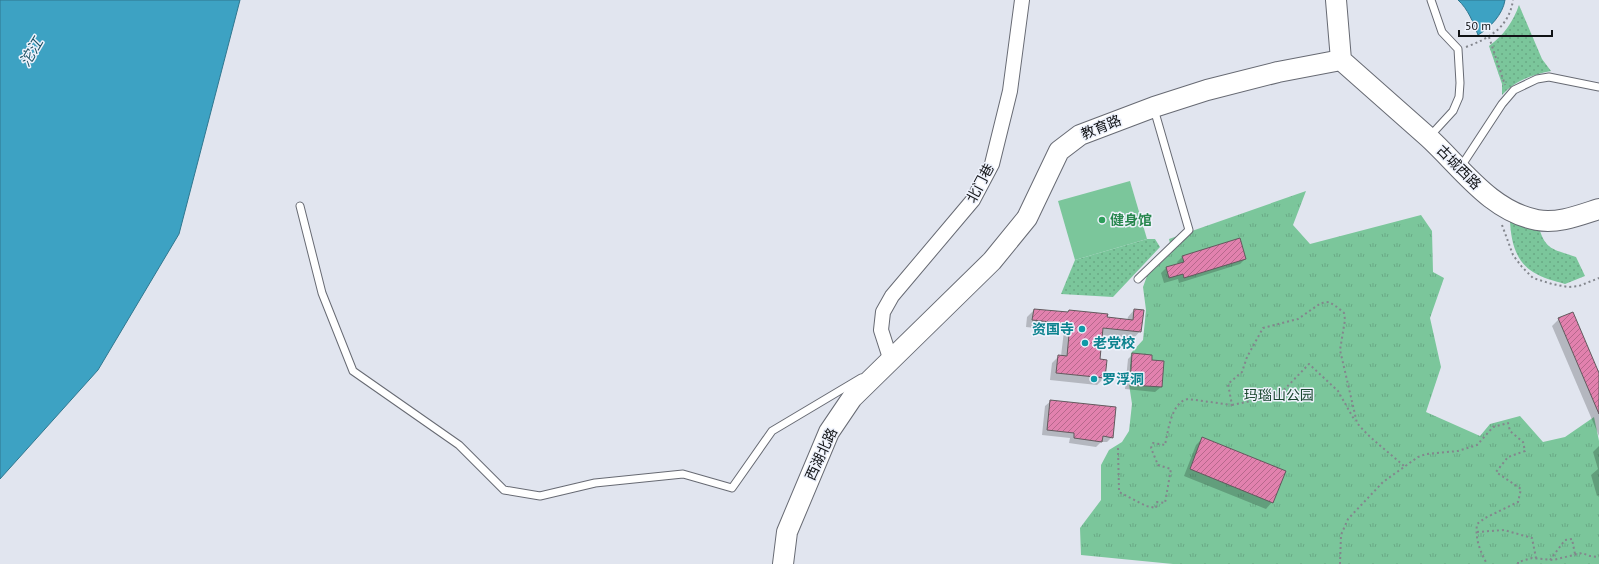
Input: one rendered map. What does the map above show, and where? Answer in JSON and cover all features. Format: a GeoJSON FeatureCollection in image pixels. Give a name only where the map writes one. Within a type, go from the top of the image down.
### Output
{"type":"FeatureCollection","features":[{"type":"Feature","properties":{"kind":"street","name":"北门巷"},"geometry":{"type":"LineString","coordinates":[[891,361],[881,330],[882,312],[892,296],[973,200],[992,164],[1010,91],[1022,0]]}},
{"type":"Feature","properties":{"kind":"street"},"geometry":{"type":"LineString","coordinates":[[1336,0],[1341,60]]}},
{"type":"Feature","properties":{"kind":"street","name":"教育路"},"geometry":{"type":"LineString","coordinates":[[891,361],[992,261],[1027,218],[1059,151],[1080,135],[1154,107],[1207,90],[1271,74],[1341,60]]}},
{"type":"Feature","properties":{"kind":"street","name":"古城西路"},"geometry":{"type":"LineString","coordinates":[[1341,60],[1429,138],[1492,200],[1512,212],[1538,220],[1566,219],[1599,208]]}},
{"type":"Feature","properties":{"kind":"street","name":"西湖北路"},"geometry":{"type":"LineString","coordinates":[[783,564],[787,532],[829,432],[852,398],[891,361]]}},
{"type":"Feature","properties":{"kind":"lane"},"geometry":{"type":"LineString","coordinates":[[1429,138],[1453,111],[1459,97],[1460,83],[1458,49],[1442,32],[1431,0]]}},
{"type":"Feature","properties":{"kind":"lane"},"geometry":{"type":"LineString","coordinates":[[1460,168],[1514,90],[1537,79],[1548,77],[1599,87]]}},
{"type":"Feature","properties":{"kind":"lane"},"geometry":{"type":"LineString","coordinates":[[1138,279],[1190,230],[1154,107]]}},
{"type":"Feature","properties":{"kind":"lane"},"geometry":{"type":"LineString","coordinates":[[300,206],[322,293],[353,371],[459,445],[504,490],[540,496],[595,484],[683,474],[732,488],[772,431],[891,361]]}},
{"type":"Feature","properties":{"kind":"path"},"geometry":{"type":"LineString","coordinates":[[1458,49],[1489,37],[1503,25],[1511,12],[1513,0]]}},
{"type":"Feature","properties":{"kind":"path"},"geometry":{"type":"LineString","coordinates":[[1489,37],[1509,96]]}},
{"type":"Feature","properties":{"kind":"path"},"geometry":{"type":"LineString","coordinates":[[1492,200],[1513,254],[1522,267],[1533,278],[1568,287],[1579,286],[1599,278]]}},
{"type":"Feature","properties":{"kind":"path"},"geometry":{"type":"LineString","coordinates":[[1232,405],[1228,384],[1242,372],[1263,328],[1298,319],[1321,304],[1329,302],[1338,307],[1344,313],[1345,320],[1340,350],[1356,423]]}},
{"type":"Feature","properties":{"kind":"path"},"geometry":{"type":"LineString","coordinates":[[1118,448],[1119,492],[1146,506],[1156,508],[1157,502],[1165,503],[1171,469],[1158,465],[1151,448],[1153,443],[1165,445],[1171,414],[1184,400],[1188,399],[1232,405],[1279,394],[1309,364],[1338,391],[1356,423],[1365,433],[1390,452],[1404,467]]}},
{"type":"Feature","properties":{"kind":"path"},"geometry":{"type":"LineString","coordinates":[[1340,564],[1341,535],[1348,518],[1383,482],[1418,457],[1426,454],[1458,451],[1477,445],[1493,427],[1508,423],[1510,431],[1523,442],[1525,451],[1508,457],[1496,472],[1521,489],[1518,502],[1485,518],[1477,524],[1476,532],[1479,548],[1487,564]]}},
{"type":"Feature","properties":{"kind":"path"},"geometry":{"type":"LineString","coordinates":[[1476,532],[1504,530],[1532,538],[1536,558]]}},
{"type":"Feature","properties":{"kind":"path"},"geometry":{"type":"LineString","coordinates":[[1550,560],[1564,540],[1572,539],[1575,554]]}},
{"type":"Feature","properties":{"kind":"path"},"geometry":{"type":"LineString","coordinates":[[1518,564],[1518,562],[1532,558],[1550,560],[1582,553],[1599,557]]}},
{"type":"Feature","properties":{"kind":"green space"},"geometry":{"type":"Polygon","coordinates":[[[1519,5],[1542,59],[1551,71],[1537,74],[1525,79],[1513,85],[1502,95],[1502,84],[1489,46],[1507,28],[1519,5]]]}},
{"type":"Feature","properties":{"kind":"green space","name":"健身馆"},"geometry":{"type":"Polygon","coordinates":[[[1130,181],[1147,239],[1075,260],[1058,201],[1130,181]]]}},
{"type":"Feature","properties":{"kind":"green space","name":"玛瑙山公园"},"geometry":{"type":"Polygon","coordinates":[[[1306,191],[1293,225],[1310,244],[1421,215],[1432,231],[1433,272],[1444,278],[1430,318],[1441,367],[1426,412],[1480,436],[1490,424],[1520,416],[1543,442],[1565,437],[1594,417],[1599,441],[1599,564],[1173,564],[1081,555],[1080,528],[1101,500],[1101,465],[1109,450],[1122,442],[1129,431],[1132,404],[1129,384],[1131,353],[1143,340],[1146,310],[1143,287],[1147,276],[1172,252],[1169,239],[1306,191]]]}},
{"type":"Feature","properties":{"kind":"green space"},"geometry":{"type":"Polygon","coordinates":[[[1510,221],[1539,228],[1548,245],[1556,250],[1576,257],[1585,276],[1565,284],[1544,278],[1533,272],[1522,262],[1515,250],[1511,235],[1510,221]]]}},
{"type":"Feature","properties":{"kind":"green space"},"geometry":{"type":"Polygon","coordinates":[[[1147,239],[1155,239],[1160,247],[1113,297],[1061,294],[1075,260],[1147,239]]]}},
{"type":"Feature","properties":{"kind":"water","name":"沱江"},"geometry":{"type":"Polygon","coordinates":[[[0,0],[240,0],[179,234],[98,370],[0,479],[0,0]]]}},
{"type":"Feature","properties":{"kind":"water"},"geometry":{"type":"Polygon","coordinates":[[[1458,0],[1505,0],[1499,15],[1487,29],[1478,35],[1467,12],[1458,0]]]}},
{"type":"Feature","properties":{"kind":"building"},"geometry":{"type":"Polygon","coordinates":[[[1240,238],[1246,259],[1184,278],[1183,274],[1169,278],[1166,267],[1184,262],[1182,256],[1240,238]]]}},
{"type":"Feature","properties":{"kind":"building","name":"老党校"},"geometry":{"type":"Polygon","coordinates":[[[1034,309],[1068,312],[1069,310],[1108,314],[1107,317],[1133,320],[1134,309],[1144,310],[1141,332],[1103,328],[1100,359],[1107,360],[1105,378],[1056,373],[1058,355],[1067,356],[1070,324],[1032,320],[1034,309]]]}},
{"type":"Feature","properties":{"kind":"building"},"geometry":{"type":"Polygon","coordinates":[[[1573,312],[1599,373],[1599,414],[1558,318],[1573,312]]]}},
{"type":"Feature","properties":{"kind":"building"},"geometry":{"type":"Polygon","coordinates":[[[1132,353],[1152,355],[1152,360],[1164,361],[1162,387],[1130,385],[1132,353]]]}},
{"type":"Feature","properties":{"kind":"building"},"geometry":{"type":"Polygon","coordinates":[[[1050,400],[1116,407],[1113,438],[1103,436],[1102,442],[1074,438],[1074,433],[1047,430],[1050,400]]]}},
{"type":"Feature","properties":{"kind":"building"},"geometry":{"type":"Polygon","coordinates":[[[1202,437],[1286,471],[1273,503],[1190,469],[1202,437]]]}},
{"type":"Feature","properties":{"kind":"place","name":"健身馆"},"geometry":{"type":"Point","coordinates":[1102,220]}},
{"type":"Feature","properties":{"kind":"place","name":"资国寺"},"geometry":{"type":"Point","coordinates":[1082,329]}},
{"type":"Feature","properties":{"kind":"place","name":"老党校"},"geometry":{"type":"Point","coordinates":[1085,343]}},
{"type":"Feature","properties":{"kind":"place","name":"罗浮洞"},"geometry":{"type":"Point","coordinates":[1094,379]}}]}
